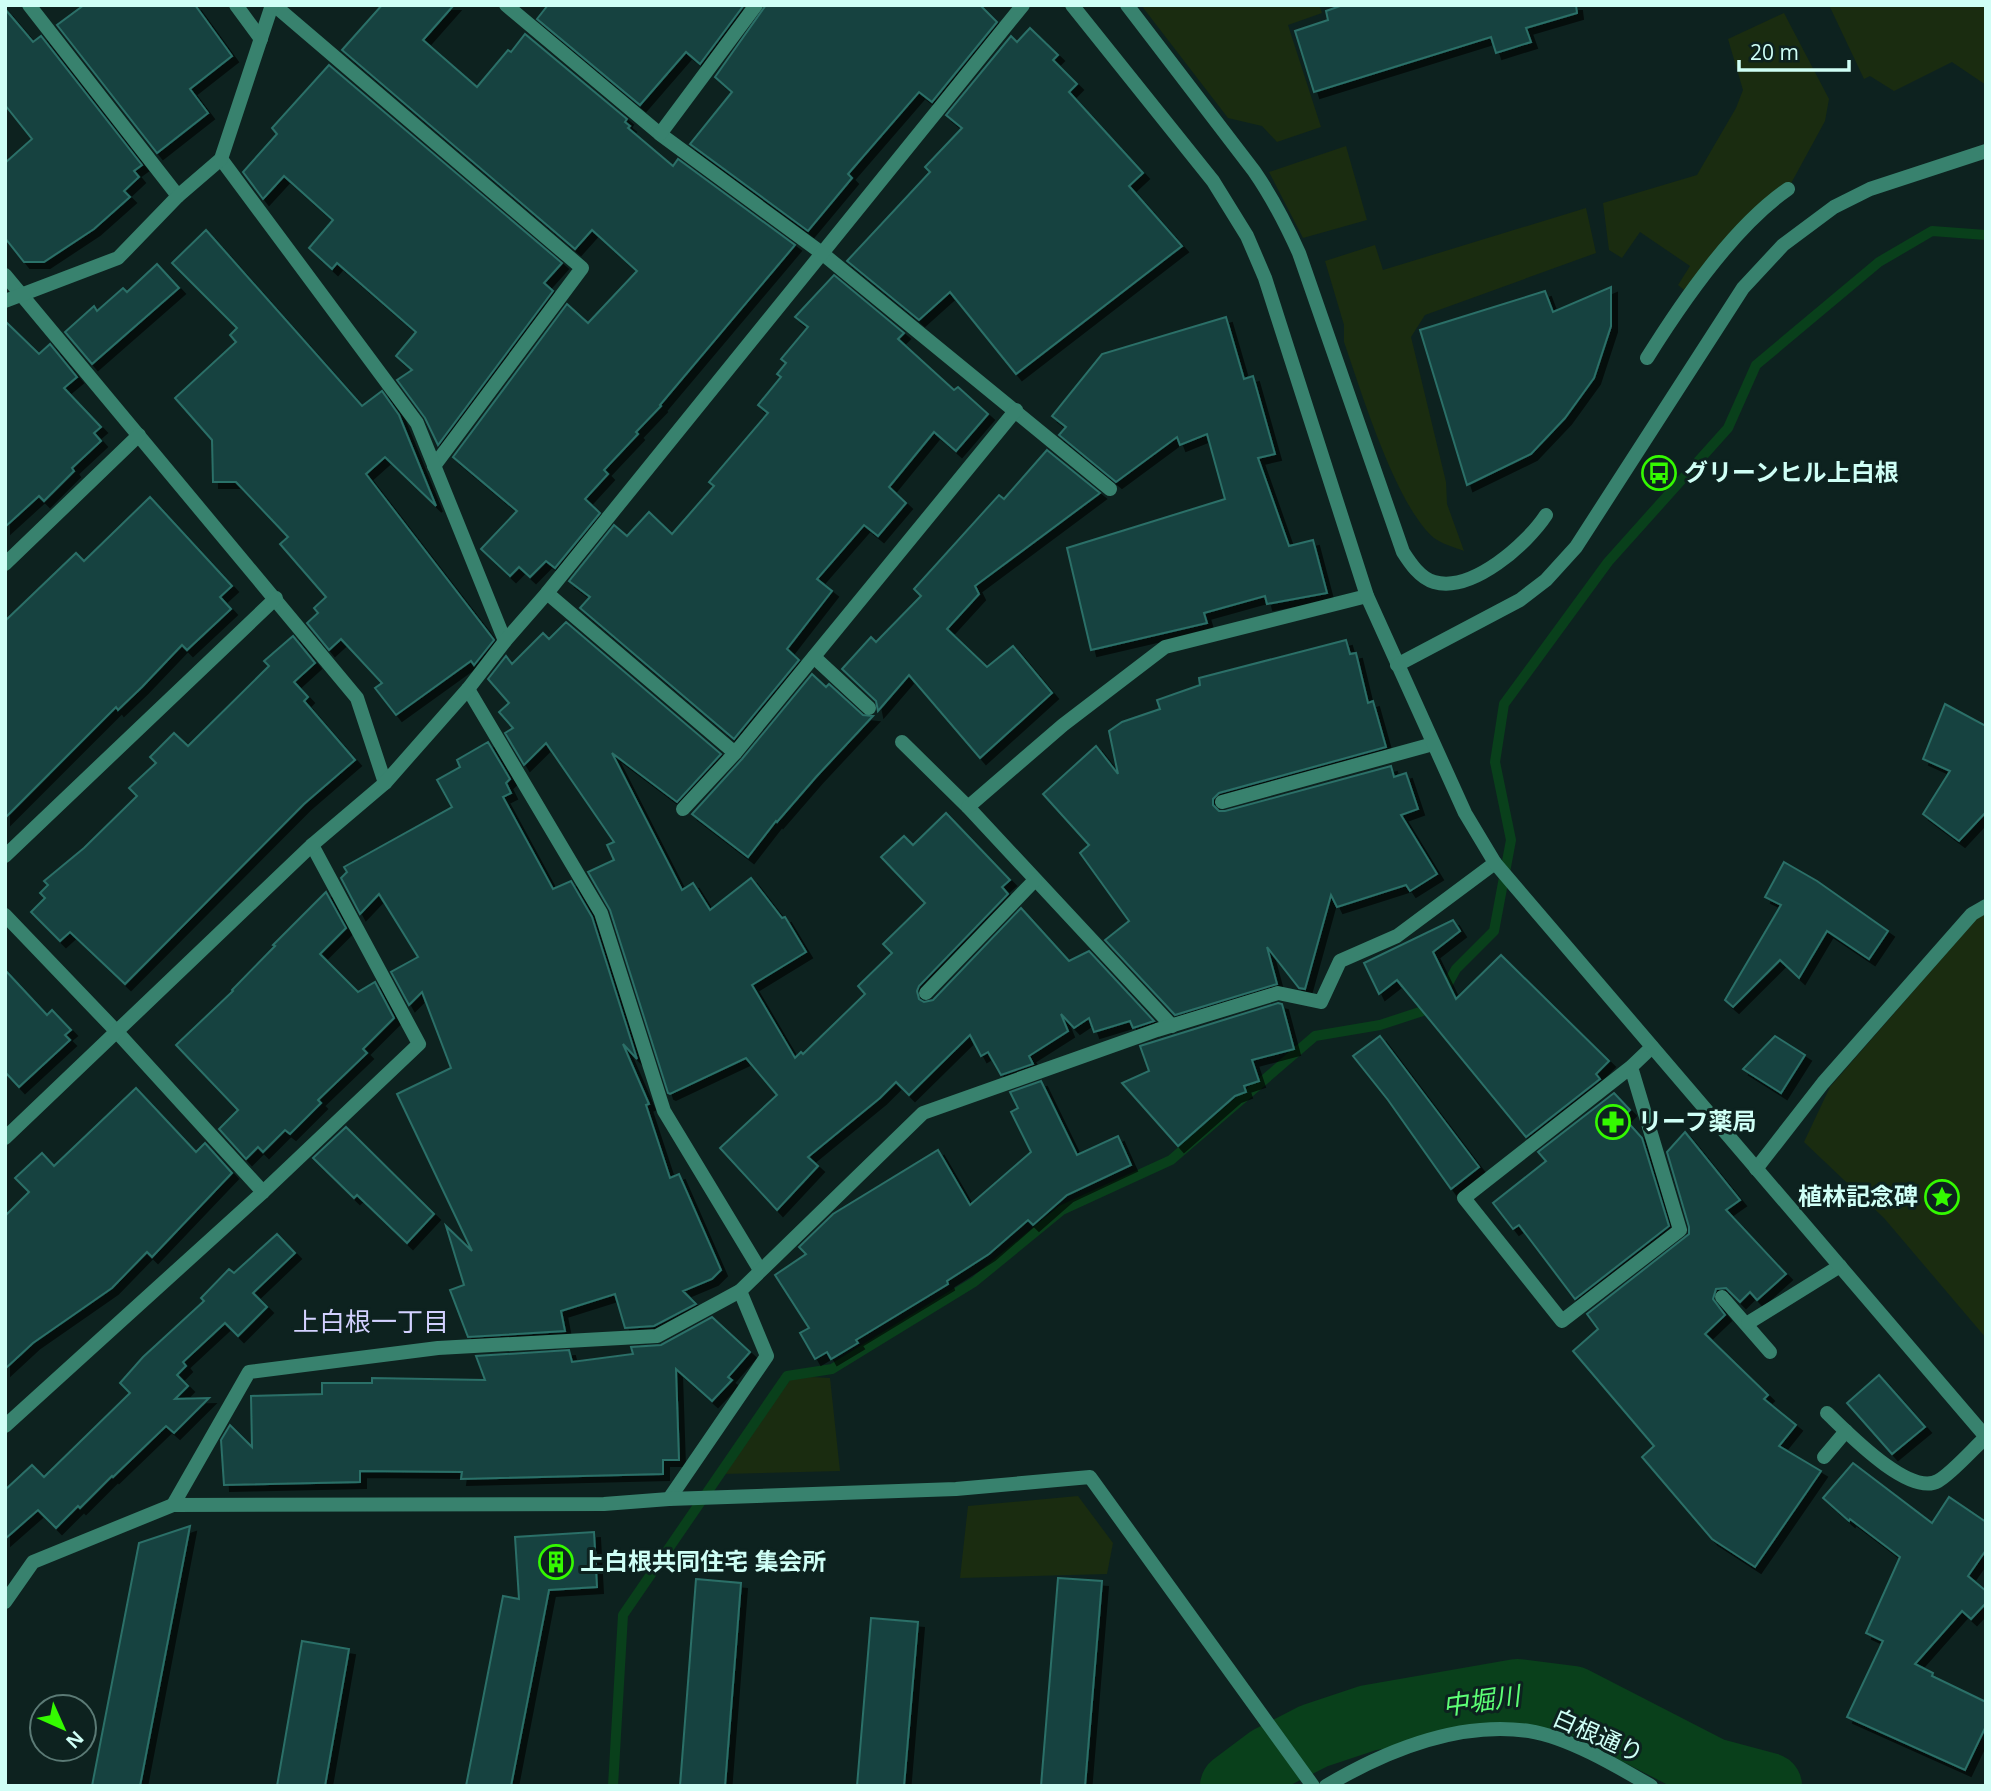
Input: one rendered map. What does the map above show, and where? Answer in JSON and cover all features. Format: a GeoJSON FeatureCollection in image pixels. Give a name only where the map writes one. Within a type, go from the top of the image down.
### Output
{"type":"FeatureCollection","features":[{"type":"Feature","properties":{"kind":"street"},"geometry":{"type":"LineString","coordinates":[[29,5],[178,196]]}},
{"type":"Feature","properties":{"kind":"street"},"geometry":{"type":"LineString","coordinates":[[236,5],[261,39]]}},
{"type":"Feature","properties":{"kind":"street"},"geometry":{"type":"LineString","coordinates":[[5,301],[118,258],[178,196],[221,159],[273,5],[582,268],[434,466]]}},
{"type":"Feature","properties":{"kind":"street"},"geometry":{"type":"LineString","coordinates":[[506,5],[660,134],[823,254],[1110,489]]}},
{"type":"Feature","properties":{"kind":"street"},"geometry":{"type":"LineString","coordinates":[[660,134],[756,5]]}},
{"type":"Feature","properties":{"kind":"street"},"geometry":{"type":"LineString","coordinates":[[5,1138],[312,845],[386,783],[547,593],[1023,5]]}},
{"type":"Feature","properties":{"kind":"street"},"geometry":{"type":"LineString","coordinates":[[1072,5],[1213,181],[1247,236],[1265,278],[1367,596],[1465,813],[1495,863],[1986,1437],[1937,1482],[1921,1484],[1898,1475],[1827,1413]]}},
{"type":"Feature","properties":{"kind":"street"},"geometry":{"type":"LineString","coordinates":[[1127,5],[1254,171],[1286,225],[1299,253],[1403,552],[1414,568],[1433,582],[1459,583],[1497,564],[1537,529],[1546,515]]}},
{"type":"Feature","properties":{"kind":"street"},"geometry":{"type":"LineString","coordinates":[[1397,666],[1520,600],[1546,580],[1576,547],[1743,288],[1783,245],[1834,207],[1870,189],[1986,151]]}},
{"type":"Feature","properties":{"kind":"street"},"geometry":{"type":"LineString","coordinates":[[221,159],[417,423],[505,640]]}},
{"type":"Feature","properties":{"kind":"street"},"geometry":{"type":"LineString","coordinates":[[1647,358],[1678,309],[1744,226],[1788,189]]}},
{"type":"Feature","properties":{"kind":"street"},"geometry":{"type":"LineString","coordinates":[[5,275],[357,698],[386,783]]}},
{"type":"Feature","properties":{"kind":"street"},"geometry":{"type":"LineString","coordinates":[[683,810],[735,753],[1016,410]]}},
{"type":"Feature","properties":{"kind":"street"},"geometry":{"type":"LineString","coordinates":[[5,565],[139,435]]}},
{"type":"Feature","properties":{"kind":"street"},"geometry":{"type":"LineString","coordinates":[[547,593],[735,753]]}},
{"type":"Feature","properties":{"kind":"street"},"geometry":{"type":"LineString","coordinates":[[968,807],[1063,726],[1165,647],[1367,596]]}},
{"type":"Feature","properties":{"kind":"street"},"geometry":{"type":"LineString","coordinates":[[5,856],[276,598]]}},
{"type":"Feature","properties":{"kind":"street"},"geometry":{"type":"LineString","coordinates":[[814,657],[869,708]]}},
{"type":"Feature","properties":{"kind":"street"},"geometry":{"type":"LineString","coordinates":[[468,689],[601,913],[664,1111],[760,1270]]}},
{"type":"Feature","properties":{"kind":"street"},"geometry":{"type":"LineString","coordinates":[[902,742],[968,807],[1172,1026]]}},
{"type":"Feature","properties":{"kind":"street"},"geometry":{"type":"LineString","coordinates":[[1222,802],[1433,744]]}},
{"type":"Feature","properties":{"kind":"street"},"geometry":{"type":"LineString","coordinates":[[5,1426],[263,1192],[419,1044],[312,845]]}},
{"type":"Feature","properties":{"kind":"street"},"geometry":{"type":"LineString","coordinates":[[173,1505],[249,1372],[438,1348],[657,1336],[740,1291],[923,1112],[1157,1030],[1278,993],[1321,1002],[1340,961],[1397,936],[1495,863]]}},
{"type":"Feature","properties":{"kind":"street"},"geometry":{"type":"LineString","coordinates":[[926,993],[1035,880]]}},
{"type":"Feature","properties":{"kind":"street"},"geometry":{"type":"LineString","coordinates":[[1756,1169],[1823,1083],[1972,914],[1986,906]]}},
{"type":"Feature","properties":{"kind":"street"},"geometry":{"type":"LineString","coordinates":[[5,915],[117,1032],[263,1192]]}},
{"type":"Feature","properties":{"kind":"street"},"geometry":{"type":"LineString","coordinates":[[1631,1067],[1680,1230],[1562,1321],[1464,1198],[1631,1067],[1651,1047]]}},
{"type":"Feature","properties":{"kind":"street"},"geometry":{"type":"LineString","coordinates":[[1748,1324],[1840,1266]]}},
{"type":"Feature","properties":{"kind":"street"},"geometry":{"type":"LineString","coordinates":[[669,1499],[767,1356],[740,1291]]}},
{"type":"Feature","properties":{"kind":"street"},"geometry":{"type":"LineString","coordinates":[[1722,1297],[1770,1352]]}},
{"type":"Feature","properties":{"kind":"street"},"geometry":{"type":"LineString","coordinates":[[1824,1457],[1846,1432]]}},
{"type":"Feature","properties":{"kind":"street"},"geometry":{"type":"LineString","coordinates":[[5,1602],[33,1562],[173,1505],[604,1504],[669,1499],[956,1489],[1090,1478],[1313,1786]]}},
{"type":"Feature","properties":{"kind":"street","name":"白根通り"},"geometry":{"type":"LineString","coordinates":[[1326,1786],[1359,1766],[1402,1747],[1480,1730],[1530,1731],[1584,1749],[1651,1786]]}},
{"type":"Feature","properties":{"kind":"green space"},"geometry":{"type":"Polygon","coordinates":[[[1141,5],[1319,5],[1322,13],[1288,25],[1321,127],[1277,142],[1262,126],[1228,118],[1141,5]]]}},
{"type":"Feature","properties":{"kind":"green space"},"geometry":{"type":"Polygon","coordinates":[[[1829,5],[1986,5],[1986,85],[1952,62],[1894,91],[1870,76],[1864,79],[1829,5]]]}},
{"type":"Feature","properties":{"kind":"green space"},"geometry":{"type":"Polygon","coordinates":[[[1784,13],[1829,99],[1825,121],[1788,189],[1689,294],[1678,285],[1690,266],[1640,232],[1622,258],[1609,250],[1603,203],[1697,175],[1736,108],[1743,90],[1728,39],[1784,13]]]}},
{"type":"Feature","properties":{"kind":"green space"},"geometry":{"type":"Polygon","coordinates":[[[1346,146],[1367,220],[1303,238],[1269,172],[1346,146]]]}},
{"type":"Feature","properties":{"kind":"green space"},"geometry":{"type":"Polygon","coordinates":[[[1586,208],[1596,253],[1425,315],[1411,337],[1446,482],[1447,504],[1464,551],[1444,544],[1434,538],[1420,522],[1393,475],[1344,342],[1344,325],[1325,261],[1375,245],[1383,270],[1586,208]]]}},
{"type":"Feature","properties":{"kind":"green space"},"geometry":{"type":"Polygon","coordinates":[[[1986,914],[1986,1338],[1884,1218],[1804,1142],[1830,1087],[1977,918],[1986,914]]]}},
{"type":"Feature","properties":{"kind":"green space"},"geometry":{"type":"Polygon","coordinates":[[[793,1376],[830,1378],[840,1471],[721,1474],[793,1376]]]}},
{"type":"Feature","properties":{"kind":"green space"},"geometry":{"type":"Polygon","coordinates":[[[1078,1496],[1113,1543],[1107,1574],[960,1578],[968,1506],[1078,1496]]]}},
{"type":"Feature","properties":{"kind":"building"},"geometry":{"type":"Polygon","coordinates":[[[84,5],[195,5],[232,56],[190,89],[208,113],[157,153],[57,25],[84,5]]]}},
{"type":"Feature","properties":{"kind":"building"},"geometry":{"type":"Polygon","coordinates":[[[382,5],[454,5],[423,40],[477,87],[525,34],[627,119],[625,122],[630,126],[628,128],[673,166],[678,159],[795,245],[661,406],[636,432],[638,434],[604,470],[608,474],[585,499],[600,513],[555,568],[546,561],[530,577],[519,567],[510,576],[481,549],[517,511],[453,457],[567,304],[588,323],[637,271],[592,230],[575,249],[342,50],[382,5]]]}},
{"type":"Feature","properties":{"kind":"building"},"geometry":{"type":"Polygon","coordinates":[[[548,5],[744,5],[700,64],[686,52],[640,105],[537,19],[548,5]]]}},
{"type":"Feature","properties":{"kind":"building"},"geometry":{"type":"Polygon","coordinates":[[[766,5],[980,5],[997,22],[932,102],[919,92],[848,174],[852,178],[808,231],[690,144],[732,92],[715,77],[766,5]]]}},
{"type":"Feature","properties":{"kind":"building"},"geometry":{"type":"Polygon","coordinates":[[[1343,5],[1576,5],[1577,13],[1526,28],[1531,42],[1496,53],[1491,37],[1314,92],[1295,31],[1328,20],[1326,11],[1343,5]]]}},
{"type":"Feature","properties":{"kind":"building"},"geometry":{"type":"Polygon","coordinates":[[[5,9],[33,42],[41,36],[142,165],[134,171],[139,177],[124,191],[130,197],[94,229],[44,262],[24,262],[5,238],[5,163],[32,139],[5,105],[5,9]]]}},
{"type":"Feature","properties":{"kind":"building"},"geometry":{"type":"Polygon","coordinates":[[[1030,28],[1058,55],[1053,60],[1077,84],[1069,92],[1143,173],[1129,186],[1182,246],[1016,374],[950,292],[919,320],[847,261],[930,172],[925,167],[962,128],[946,115],[1011,36],[1017,42],[1030,28]]]}},
{"type":"Feature","properties":{"kind":"building"},"geometry":{"type":"Polygon","coordinates":[[[329,65],[562,263],[544,283],[553,291],[438,445],[425,418],[397,380],[412,370],[396,356],[416,332],[337,263],[332,269],[309,248],[333,220],[284,176],[263,199],[243,172],[277,134],[272,128],[329,65]]]}},
{"type":"Feature","properties":{"kind":"building"},"geometry":{"type":"Polygon","coordinates":[[[206,230],[362,406],[382,391],[399,415],[436,506],[385,457],[366,474],[494,640],[474,665],[471,661],[396,715],[375,688],[382,683],[341,639],[329,650],[307,623],[318,613],[314,608],[326,597],[280,544],[288,537],[236,482],[213,482],[212,440],[175,398],[236,342],[230,335],[237,328],[172,263],[206,230]]]}},
{"type":"Feature","properties":{"kind":"building"},"geometry":{"type":"Polygon","coordinates":[[[157,264],[179,288],[92,364],[65,332],[94,306],[97,311],[123,288],[127,292],[157,264]]]}},
{"type":"Feature","properties":{"kind":"building"},"geometry":{"type":"Polygon","coordinates":[[[834,275],[904,333],[898,339],[954,390],[958,387],[988,414],[956,451],[934,432],[889,487],[906,503],[878,536],[864,525],[817,579],[832,591],[787,649],[799,660],[734,739],[580,608],[590,597],[569,581],[614,525],[627,536],[649,512],[672,534],[714,486],[709,482],[768,413],[758,405],[781,377],[777,374],[786,363],[781,359],[808,327],[795,317],[834,275]]]}},
{"type":"Feature","properties":{"kind":"building"},"geometry":{"type":"Polygon","coordinates":[[[1611,287],[1611,326],[1594,378],[1565,418],[1531,454],[1467,485],[1420,330],[1545,291],[1553,312],[1611,287]]]}},
{"type":"Feature","properties":{"kind":"building"},"geometry":{"type":"Polygon","coordinates":[[[1226,317],[1244,379],[1253,376],[1275,454],[1258,458],[1289,546],[1313,540],[1327,593],[1267,604],[1265,596],[1204,613],[1207,623],[1091,650],[1067,548],[1225,499],[1207,434],[1180,445],[1177,437],[1116,482],[1059,435],[1066,427],[1052,416],[1102,354],[1226,317]]]}},
{"type":"Feature","properties":{"kind":"building"},"geometry":{"type":"Polygon","coordinates":[[[5,321],[39,354],[50,344],[77,377],[64,388],[101,427],[94,433],[101,441],[72,468],[74,471],[44,501],[39,496],[5,527],[5,321]]]}},
{"type":"Feature","properties":{"kind":"building"},"geometry":{"type":"Polygon","coordinates":[[[1047,450],[1100,493],[975,586],[979,594],[947,629],[987,667],[1013,646],[1052,693],[980,758],[909,675],[878,711],[876,701],[842,669],[871,637],[876,642],[921,596],[914,589],[999,495],[1004,499],[1047,450]]]}},
{"type":"Feature","properties":{"kind":"building"},"geometry":{"type":"Polygon","coordinates":[[[150,497],[232,586],[220,597],[231,609],[187,650],[182,645],[5,818],[5,621],[76,553],[84,561],[150,497]]]}},
{"type":"Feature","properties":{"kind":"building"},"geometry":{"type":"Polygon","coordinates":[[[566,622],[721,754],[677,802],[612,753],[682,890],[693,883],[710,910],[751,878],[782,918],[785,917],[806,952],[752,985],[795,1058],[801,1052],[803,1054],[865,994],[858,986],[892,953],[883,944],[925,903],[881,857],[904,836],[913,845],[946,813],[1010,880],[1002,887],[1008,894],[919,986],[919,999],[924,1002],[933,1000],[1021,908],[1069,961],[1089,951],[1154,1021],[1133,1028],[1130,1021],[1094,1032],[1089,1018],[1074,1028],[1061,1014],[1068,1031],[1029,1056],[1033,1064],[1001,1075],[988,1052],[981,1056],[970,1035],[909,1095],[896,1082],[808,1157],[818,1166],[777,1210],[720,1148],[777,1095],[746,1058],[668,1093],[610,910],[588,872],[614,860],[607,845],[614,842],[546,743],[524,765],[505,733],[513,728],[499,712],[509,703],[488,679],[506,656],[512,664],[543,633],[549,639],[566,622]]]}},
{"type":"Feature","properties":{"kind":"building"},"geometry":{"type":"Polygon","coordinates":[[[293,636],[315,663],[294,682],[308,697],[304,701],[355,760],[304,804],[125,984],[70,932],[60,941],[31,912],[45,898],[40,893],[48,885],[44,881],[84,848],[137,796],[129,788],[156,763],[150,757],[174,733],[188,746],[269,666],[264,661],[293,636]]]}},
{"type":"Feature","properties":{"kind":"building"},"geometry":{"type":"Polygon","coordinates":[[[1346,640],[1350,654],[1356,653],[1368,703],[1373,701],[1386,747],[1219,793],[1213,799],[1213,805],[1219,811],[1225,811],[1391,766],[1394,777],[1406,773],[1418,809],[1401,815],[1437,874],[1410,891],[1406,885],[1337,907],[1331,895],[1305,989],[1299,988],[1267,947],[1277,984],[1175,1015],[1105,940],[1129,921],[1080,853],[1089,845],[1043,794],[1096,746],[1118,774],[1109,731],[1122,722],[1160,709],[1157,700],[1200,685],[1199,678],[1346,640]]]}},
{"type":"Feature","properties":{"kind":"building"},"geometry":{"type":"Polygon","coordinates":[[[812,674],[826,687],[829,684],[863,715],[873,716],[776,821],[748,857],[692,814],[742,759],[812,674]]]}},
{"type":"Feature","properties":{"kind":"building"},"geometry":{"type":"Polygon","coordinates":[[[1945,704],[1986,726],[1986,812],[1959,841],[1923,814],[1950,771],[1923,759],[1945,704]]]}},
{"type":"Feature","properties":{"kind":"building"},"geometry":{"type":"Polygon","coordinates":[[[488,742],[510,779],[506,783],[511,793],[503,797],[553,889],[571,881],[592,917],[637,1059],[623,1044],[649,1104],[646,1105],[670,1178],[679,1174],[721,1270],[712,1279],[683,1291],[696,1304],[654,1326],[625,1328],[615,1294],[561,1311],[565,1331],[468,1337],[450,1290],[464,1285],[446,1226],[472,1251],[397,1094],[451,1068],[422,992],[409,1005],[391,972],[418,957],[379,894],[360,914],[341,878],[347,872],[344,867],[452,807],[437,780],[460,767],[457,760],[488,742]]]}},
{"type":"Feature","properties":{"kind":"building"},"geometry":{"type":"Polygon","coordinates":[[[1784,862],[1817,881],[1888,931],[1869,959],[1827,931],[1799,978],[1780,960],[1733,1007],[1725,1000],[1781,905],[1765,897],[1784,862]]]}},
{"type":"Feature","properties":{"kind":"building"},"geometry":{"type":"Polygon","coordinates":[[[326,892],[346,928],[320,954],[358,992],[375,982],[394,1018],[363,1049],[367,1053],[318,1100],[321,1103],[290,1134],[285,1130],[263,1152],[258,1147],[246,1159],[219,1129],[238,1110],[176,1045],[233,991],[275,946],[273,945],[326,892]]]}},
{"type":"Feature","properties":{"kind":"building"},"geometry":{"type":"Polygon","coordinates":[[[1453,920],[1460,931],[1433,952],[1456,999],[1501,955],[1609,1061],[1596,1074],[1600,1079],[1526,1137],[1397,980],[1379,994],[1364,963],[1453,920]]]}},
{"type":"Feature","properties":{"kind":"building"},"geometry":{"type":"Polygon","coordinates":[[[5,970],[47,1015],[52,1010],[71,1030],[65,1035],[70,1040],[19,1087],[5,1072],[5,970]]]}},
{"type":"Feature","properties":{"kind":"building"},"geometry":{"type":"Polygon","coordinates":[[[1282,1004],[1294,1049],[1252,1060],[1259,1081],[1244,1086],[1246,1092],[1235,1096],[1178,1146],[1122,1083],[1149,1071],[1140,1046],[1282,1004]]]}},
{"type":"Feature","properties":{"kind":"building"},"geometry":{"type":"Polygon","coordinates":[[[1380,1036],[1479,1167],[1451,1189],[1353,1056],[1380,1036]]]}},
{"type":"Feature","properties":{"kind":"building"},"geometry":{"type":"Polygon","coordinates":[[[1775,1036],[1805,1055],[1781,1093],[1743,1069],[1775,1036]]]}},
{"type":"Feature","properties":{"kind":"building"},"geometry":{"type":"Polygon","coordinates":[[[1041,1081],[1077,1155],[1118,1136],[1131,1165],[1067,1195],[1033,1225],[1028,1220],[989,1254],[947,1281],[948,1284],[856,1340],[858,1343],[831,1359],[827,1352],[815,1359],[800,1333],[809,1328],[775,1275],[806,1254],[799,1247],[833,1214],[938,1150],[970,1205],[1031,1152],[1011,1112],[1018,1108],[1010,1092],[1041,1081]]]}},
{"type":"Feature","properties":{"kind":"building"},"geometry":{"type":"Polygon","coordinates":[[[136,1088],[196,1152],[205,1143],[232,1173],[152,1257],[147,1252],[112,1288],[33,1343],[5,1369],[5,1216],[29,1192],[15,1178],[42,1153],[54,1166],[136,1088]]]}},
{"type":"Feature","properties":{"kind":"building"},"geometry":{"type":"Polygon","coordinates":[[[1614,1093],[1630,1110],[1623,1117],[1642,1138],[1669,1226],[1575,1299],[1519,1225],[1513,1229],[1493,1203],[1546,1161],[1538,1152],[1614,1093]]]}},
{"type":"Feature","properties":{"kind":"building"},"geometry":{"type":"Polygon","coordinates":[[[346,1127],[434,1214],[407,1243],[357,1195],[354,1198],[313,1158],[346,1127]]]}},
{"type":"Feature","properties":{"kind":"building"},"geometry":{"type":"Polygon","coordinates":[[[1685,1132],[1740,1200],[1726,1210],[1786,1274],[1757,1300],[1750,1292],[1740,1302],[1726,1288],[1716,1289],[1713,1299],[1725,1315],[1705,1334],[1768,1395],[1764,1399],[1796,1425],[1779,1446],[1821,1471],[1755,1567],[1712,1539],[1642,1457],[1654,1446],[1573,1351],[1598,1329],[1587,1314],[1689,1234],[1667,1152],[1685,1132]]]}},
{"type":"Feature","properties":{"kind":"building"},"geometry":{"type":"Polygon","coordinates":[[[277,1234],[295,1253],[253,1293],[267,1307],[238,1336],[225,1323],[183,1362],[186,1366],[177,1375],[188,1386],[175,1399],[209,1398],[174,1433],[166,1426],[56,1528],[38,1510],[5,1539],[5,1490],[32,1465],[44,1477],[130,1393],[120,1383],[143,1357],[204,1301],[201,1298],[229,1269],[234,1273],[277,1234]]]}},
{"type":"Feature","properties":{"kind":"building"},"geometry":{"type":"Polygon","coordinates":[[[712,1317],[750,1352],[728,1377],[732,1380],[712,1401],[676,1369],[679,1460],[663,1460],[663,1474],[461,1479],[462,1472],[360,1471],[360,1482],[224,1485],[221,1440],[230,1425],[252,1447],[251,1396],[322,1394],[322,1383],[372,1383],[372,1378],[485,1380],[476,1356],[569,1350],[572,1362],[633,1354],[631,1347],[661,1345],[712,1317]]]}},
{"type":"Feature","properties":{"kind":"building"},"geometry":{"type":"Polygon","coordinates":[[[1879,1375],[1925,1427],[1892,1454],[1847,1403],[1879,1375]]]}},
{"type":"Feature","properties":{"kind":"building"},"geometry":{"type":"Polygon","coordinates":[[[1853,1463],[1932,1523],[1949,1497],[1986,1522],[1986,1550],[1968,1576],[1986,1591],[1986,1603],[1971,1619],[1962,1611],[1915,1664],[1933,1673],[1932,1676],[1986,1702],[1986,1726],[1965,1770],[1847,1717],[1883,1641],[1866,1633],[1900,1557],[1850,1519],[1849,1521],[1823,1498],[1853,1463]]]}},
{"type":"Feature","properties":{"kind":"building"},"geometry":{"type":"Polygon","coordinates":[[[190,1526],[140,1786],[92,1786],[98,1763],[139,1543],[190,1526]]]}},
{"type":"Feature","properties":{"kind":"building"},"geometry":{"type":"Polygon","coordinates":[[[594,1532],[597,1587],[549,1590],[511,1786],[466,1786],[503,1596],[519,1599],[515,1537],[594,1532]]]}},
{"type":"Feature","properties":{"kind":"building"},"geometry":{"type":"Polygon","coordinates":[[[1058,1578],[1102,1581],[1085,1786],[1041,1786],[1058,1578]]]}},
{"type":"Feature","properties":{"kind":"building"},"geometry":{"type":"Polygon","coordinates":[[[696,1579],[741,1583],[725,1786],[680,1786],[696,1579]]]}},
{"type":"Feature","properties":{"kind":"building"},"geometry":{"type":"Polygon","coordinates":[[[871,1618],[918,1622],[904,1786],[857,1786],[871,1618]]]}},
{"type":"Feature","properties":{"kind":"building"},"geometry":{"type":"Polygon","coordinates":[[[302,1641],[349,1649],[325,1786],[277,1786],[302,1641]]]}},
{"type":"Feature","properties":{"kind":"waterway"},"geometry":{"type":"LineString","coordinates":[[613,1786],[623,1615],[787,1376],[832,1369],[974,1282],[1062,1210],[1171,1160],[1315,1036],[1380,1025],[1435,1007],[1456,969],[1494,931],[1511,840],[1495,762],[1504,704],[1608,562],[1728,428],[1756,365],[1879,262],[1932,231],[1986,235]]}},
{"type":"Feature","properties":{"kind":"waterway","name":"中堀川"},"geometry":{"type":"LineString","coordinates":[[1233,1786],[1269,1759],[1314,1736],[1368,1718],[1517,1692],[1573,1699],[1713,1771],[1769,1786]]}},
{"type":"Feature","properties":{"kind":"place","name":"グリーンヒル上白根"},"geometry":{"type":"Point","coordinates":[1659,473]}},
{"type":"Feature","properties":{"kind":"place","name":"リーフ薬局"},"geometry":{"type":"Point","coordinates":[1613,1122]}},
{"type":"Feature","properties":{"kind":"place","name":"植林記念碑"},"geometry":{"type":"Point","coordinates":[1942,1197]}},
{"type":"Feature","properties":{"kind":"place","name":"上白根共同住宅 集会所"},"geometry":{"type":"Point","coordinates":[556,1562]}},
{"type":"Feature","properties":{"kind":"district","name":"上白根一丁目"},"geometry":{"type":"Point","coordinates":[371,1322]}}]}
